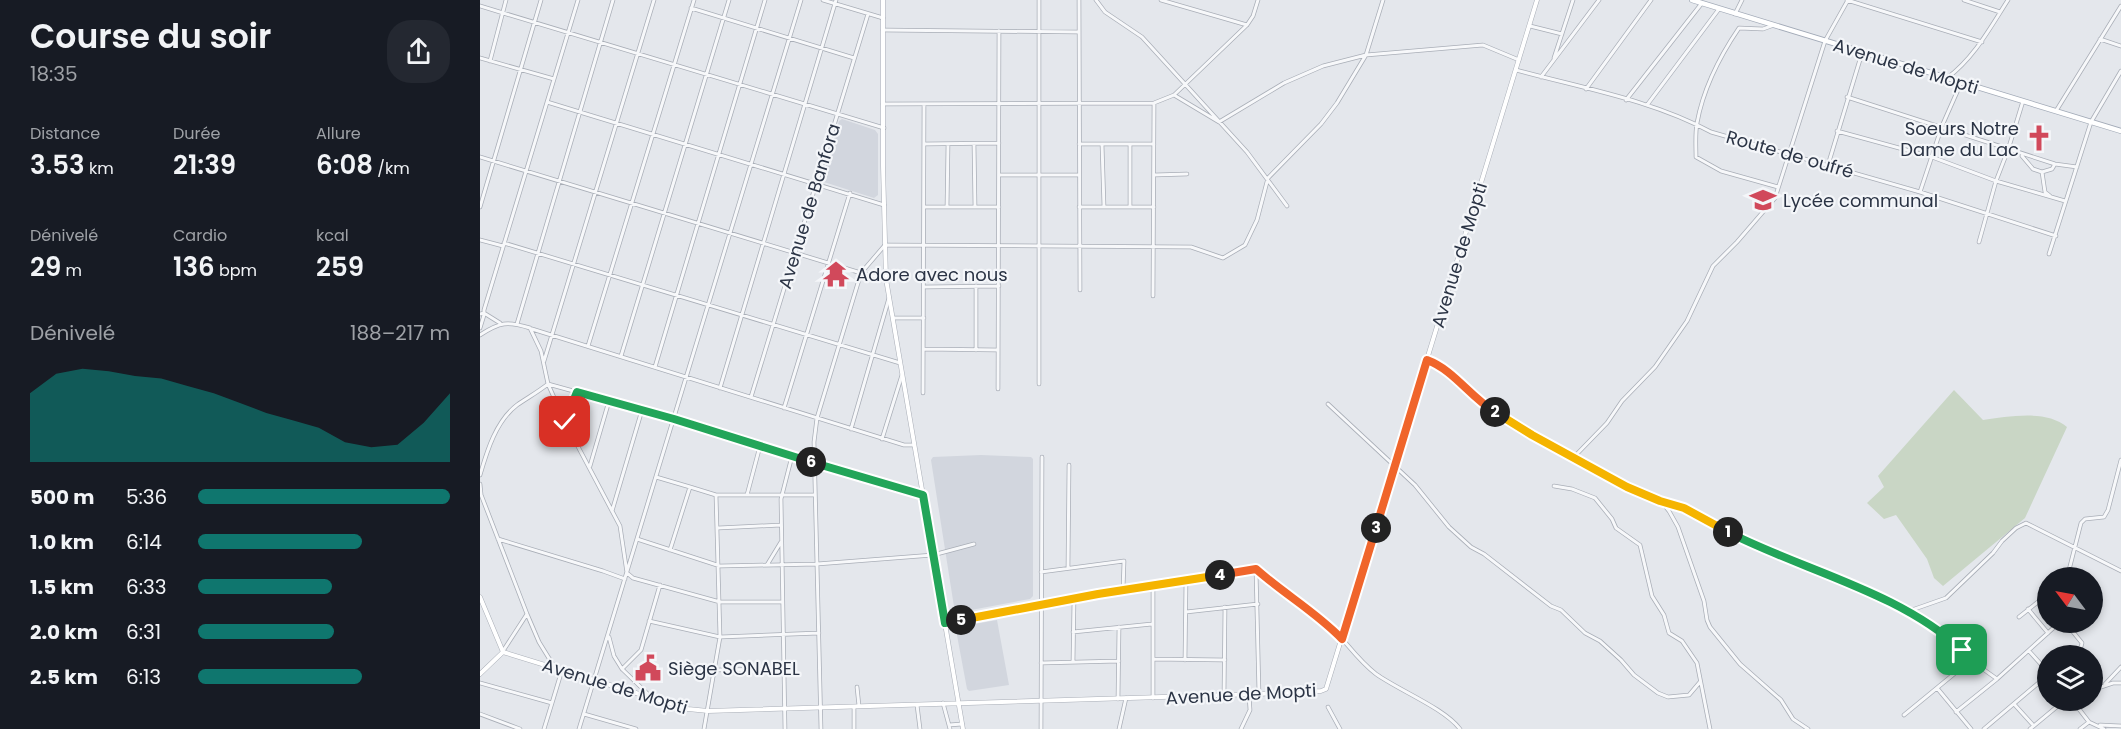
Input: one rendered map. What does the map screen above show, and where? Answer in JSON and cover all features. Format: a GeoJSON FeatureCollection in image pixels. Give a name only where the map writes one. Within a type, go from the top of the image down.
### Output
{"type":"FeatureCollection","features":[{"type":"Feature","properties":{"kind":"main road","name":"Avenue de Mopti"},"geometry":{"type":"LineString","coordinates":[[1692,0],[2121,131]]}},
{"type":"Feature","properties":{"kind":"street"},"geometry":{"type":"LineString","coordinates":[[490,61],[506,0]]}},
{"type":"Feature","properties":{"kind":"street"},"geometry":{"type":"LineString","coordinates":[[480,207],[541,0]]}},
{"type":"Feature","properties":{"kind":"street"},"geometry":{"type":"LineString","coordinates":[[480,328],[482,313],[578,0]]}},
{"type":"Feature","properties":{"kind":"street"},"geometry":{"type":"LineString","coordinates":[[516,324],[613,0]]}},
{"type":"Feature","properties":{"kind":"street"},"geometry":{"type":"LineString","coordinates":[[544,363],[654,0]]}},
{"type":"Feature","properties":{"kind":"street"},"geometry":{"type":"LineString","coordinates":[[588,346],[694,0]]}},
{"type":"Feature","properties":{"kind":"street"},"geometry":{"type":"LineString","coordinates":[[621,356],[729,0]]}},
{"type":"Feature","properties":{"kind":"street"},"geometry":{"type":"LineString","coordinates":[[655,367],[765,0]]}},
{"type":"Feature","properties":{"kind":"street"},"geometry":{"type":"LineString","coordinates":[[579,729],[801,0]]}},
{"type":"Feature","properties":{"kind":"street"},"geometry":{"type":"LineString","coordinates":[[823,0],[836,2],[883,18]]}},
{"type":"Feature","properties":{"kind":"street"},"geometry":{"type":"LineString","coordinates":[[883,0],[886,279],[962,727],[950,727],[943,703]]}},
{"type":"Feature","properties":{"kind":"street"},"geometry":{"type":"LineString","coordinates":[[1039,0],[1039,384]]}},
{"type":"Feature","properties":{"kind":"street"},"geometry":{"type":"LineString","coordinates":[[1079,0],[1080,290]]}},
{"type":"Feature","properties":{"kind":"street"},"geometry":{"type":"LineString","coordinates":[[1096,0],[1105,12],[1142,37],[1247,152],[1287,206]]}},
{"type":"Feature","properties":{"kind":"street"},"geometry":{"type":"LineString","coordinates":[[1161,0],[1247,26]]}},
{"type":"Feature","properties":{"kind":"street"},"geometry":{"type":"LineString","coordinates":[[883,104],[1154,104],[1174,95],[1183,84],[1247,26],[1258,0]]}},
{"type":"Feature","properties":{"kind":"street"},"geometry":{"type":"LineString","coordinates":[[885,245],[1191,247],[1223,258],[1245,245],[1257,220],[1268,178],[1321,124],[1337,103],[1366,56],[1383,0]]}},
{"type":"Feature","properties":{"kind":"street","name":"Avenue de Mopti"},"geometry":{"type":"LineString","coordinates":[[503,652],[688,709],[708,711],[1224,696],[1321,692],[1326,689],[1538,0]]}},
{"type":"Feature","properties":{"kind":"street"},"geometry":{"type":"LineString","coordinates":[[1553,61],[1573,0]]}},
{"type":"Feature","properties":{"kind":"street"},"geometry":{"type":"LineString","coordinates":[[1541,77],[1599,0]]}},
{"type":"Feature","properties":{"kind":"street"},"geometry":{"type":"LineString","coordinates":[[1586,89],[1651,0]]}},
{"type":"Feature","properties":{"kind":"street"},"geometry":{"type":"LineString","coordinates":[[1735,14],[1742,0]]}},
{"type":"Feature","properties":{"kind":"street"},"geometry":{"type":"LineString","coordinates":[[1574,457],[1655,367],[1687,321],[1713,266],[1775,198],[1825,41],[1848,0],[1982,42]]}},
{"type":"Feature","properties":{"kind":"street"},"geometry":{"type":"LineString","coordinates":[[1964,0],[2000,12]]}},
{"type":"Feature","properties":{"kind":"street"},"geometry":{"type":"LineString","coordinates":[[1947,78],[1959,69],[1982,42],[2008,0]]}},
{"type":"Feature","properties":{"kind":"street"},"geometry":{"type":"LineString","coordinates":[[720,388],[836,2]]}},
{"type":"Feature","properties":{"kind":"street"},"geometry":{"type":"LineString","coordinates":[[1626,100],[1702,3]]}},
{"type":"Feature","properties":{"kind":"street"},"geometry":{"type":"LineString","coordinates":[[480,6],[884,128]]}},
{"type":"Feature","properties":{"kind":"street"},"geometry":{"type":"LineString","coordinates":[[2055,111],[2121,6]]}},
{"type":"Feature","properties":{"kind":"street"},"geometry":{"type":"LineString","coordinates":[[692,8],[854,58]]}},
{"type":"Feature","properties":{"kind":"street"},"geometry":{"type":"LineString","coordinates":[[1647,105],[1719,9]]}},
{"type":"Feature","properties":{"kind":"street","name":"Avenue de Banfora"},"geometry":{"type":"LineString","coordinates":[[751,397],[868,14]]}},
{"type":"Feature","properties":{"kind":"street"},"geometry":{"type":"LineString","coordinates":[[1530,26],[1562,34]]}},
{"type":"Feature","properties":{"kind":"street","name":"Route de oufré"},"geometry":{"type":"LineString","coordinates":[[1774,26],[1763,29],[1738,28],[1714,73],[1704,98],[1697,124],[1696,157],[1721,171],[1778,187]]}},
{"type":"Feature","properties":{"kind":"street"},"geometry":{"type":"LineString","coordinates":[[883,30],[1080,32]]}},
{"type":"Feature","properties":{"kind":"street"},"geometry":{"type":"LineString","coordinates":[[998,389],[999,32]]}},
{"type":"Feature","properties":{"kind":"street"},"geometry":{"type":"LineString","coordinates":[[2100,39],[2121,46]]}},
{"type":"Feature","properties":{"kind":"street"},"geometry":{"type":"LineString","coordinates":[[1219,122],[1284,84],[1323,66],[1366,56],[1483,45],[1520,60]]}},
{"type":"Feature","properties":{"kind":"street"},"geometry":{"type":"LineString","coordinates":[[1828,165],[1862,53]]}},
{"type":"Feature","properties":{"kind":"street"},"geometry":{"type":"LineString","coordinates":[[480,58],[554,79]]}},
{"type":"Feature","properties":{"kind":"street","name":"Route de oufré"},"geometry":{"type":"LineString","coordinates":[[1516,70],[1647,105],[1697,124],[1711,132],[1920,192],[2056,236]]}},
{"type":"Feature","properties":{"kind":"street"},"geometry":{"type":"LineString","coordinates":[[2049,254],[2091,122],[2121,71]]}},
{"type":"Feature","properties":{"kind":"street"},"geometry":{"type":"LineString","coordinates":[[1920,192],[1942,126],[1961,83]]}},
{"type":"Feature","properties":{"kind":"street"},"geometry":{"type":"LineString","coordinates":[[1174,95],[1219,122]]}},
{"type":"Feature","properties":{"kind":"street"},"geometry":{"type":"LineString","coordinates":[[1847,97],[1942,126],[2008,150],[2055,164],[2076,166]]}},
{"type":"Feature","properties":{"kind":"street"},"geometry":{"type":"LineString","coordinates":[[1979,242],[1996,181],[2023,101]]}},
{"type":"Feature","properties":{"kind":"street"},"geometry":{"type":"LineString","coordinates":[[547,102],[884,205]]}},
{"type":"Feature","properties":{"kind":"street"},"geometry":{"type":"LineString","coordinates":[[923,393],[924,104]]}},
{"type":"Feature","properties":{"kind":"street"},"geometry":{"type":"LineString","coordinates":[[1153,296],[1154,104]]}},
{"type":"Feature","properties":{"kind":"street"},"geometry":{"type":"LineString","coordinates":[[1837,131],[1932,157],[1996,181],[2065,201]]}},
{"type":"Feature","properties":{"kind":"street"},"geometry":{"type":"LineString","coordinates":[[2010,143],[2033,169],[2042,172],[2052,169],[2055,164]]}},
{"type":"Feature","properties":{"kind":"street"},"geometry":{"type":"LineString","coordinates":[[924,144],[999,144]]}},
{"type":"Feature","properties":{"kind":"street"},"geometry":{"type":"LineString","coordinates":[[947,207],[948,144]]}},
{"type":"Feature","properties":{"kind":"street"},"geometry":{"type":"LineString","coordinates":[[974,144],[975,207]]}},
{"type":"Feature","properties":{"kind":"street"},"geometry":{"type":"LineString","coordinates":[[1080,144],[1154,144]]}},
{"type":"Feature","properties":{"kind":"street"},"geometry":{"type":"LineString","coordinates":[[1102,144],[1104,207]]}},
{"type":"Feature","properties":{"kind":"street"},"geometry":{"type":"LineString","coordinates":[[1130,144],[1130,207]]}},
{"type":"Feature","properties":{"kind":"street"},"geometry":{"type":"LineString","coordinates":[[480,157],[763,244],[886,279]]}},
{"type":"Feature","properties":{"kind":"street"},"geometry":{"type":"LineString","coordinates":[[2042,172],[2045,192],[2052,198]]}},
{"type":"Feature","properties":{"kind":"street"},"geometry":{"type":"LineString","coordinates":[[1154,175],[1187,174]]}},
{"type":"Feature","properties":{"kind":"street"},"geometry":{"type":"LineString","coordinates":[[999,175],[1079,175]]}},
{"type":"Feature","properties":{"kind":"street"},"geometry":{"type":"LineString","coordinates":[[784,408],[850,193]]}},
{"type":"Feature","properties":{"kind":"street"},"geometry":{"type":"LineString","coordinates":[[924,207],[999,207]]}},
{"type":"Feature","properties":{"kind":"street"},"geometry":{"type":"LineString","coordinates":[[1079,207],[1154,207]]}},
{"type":"Feature","properties":{"kind":"street"},"geometry":{"type":"LineString","coordinates":[[480,240],[538,253],[900,363]]}},
{"type":"Feature","properties":{"kind":"street"},"geometry":{"type":"LineString","coordinates":[[821,729],[814,463],[816,418],[861,273],[885,245]]}},
{"type":"Feature","properties":{"kind":"street"},"geometry":{"type":"LineString","coordinates":[[924,286],[999,286]]}},
{"type":"Feature","properties":{"kind":"street"},"geometry":{"type":"LineString","coordinates":[[976,286],[976,350]]}},
{"type":"Feature","properties":{"kind":"street"},"geometry":{"type":"LineString","coordinates":[[851,429],[889,296]]}},
{"type":"Feature","properties":{"kind":"street"},"geometry":{"type":"LineString","coordinates":[[482,313],[502,324]]}},
{"type":"Feature","properties":{"kind":"street"},"geometry":{"type":"LineString","coordinates":[[893,318],[924,318]]}},
{"type":"Feature","properties":{"kind":"street"},"geometry":{"type":"LineString","coordinates":[[480,335],[492,327],[516,324],[904,446],[914,445]]}},
{"type":"Feature","properties":{"kind":"street"},"geometry":{"type":"LineString","coordinates":[[530,328],[537,341],[548,384],[565,422],[620,526],[627,573],[633,578],[720,603],[782,602]]}},
{"type":"Feature","properties":{"kind":"street"},"geometry":{"type":"LineString","coordinates":[[924,349],[999,350]]}},
{"type":"Feature","properties":{"kind":"street"},"geometry":{"type":"LineString","coordinates":[[1427,360],[1442,366],[1469,393],[1491,410],[1627,487],[1684,508],[1745,541],[1874,595],[1907,612],[1949,638],[1988,675],[1997,679]]}},
{"type":"Feature","properties":{"kind":"street"},"geometry":{"type":"LineString","coordinates":[[882,438],[902,375]]}},
{"type":"Feature","properties":{"kind":"street"},"geometry":{"type":"LineString","coordinates":[[548,384],[674,419],[923,495]]}},
{"type":"Feature","properties":{"kind":"street"},"geometry":{"type":"LineString","coordinates":[[480,475],[488,446],[503,420],[516,406],[548,384]]}},
{"type":"Feature","properties":{"kind":"street"},"geometry":{"type":"LineString","coordinates":[[565,422],[577,392]]}},
{"type":"Feature","properties":{"kind":"street"},"geometry":{"type":"LineString","coordinates":[[590,468],[609,401]]}},
{"type":"Feature","properties":{"kind":"street"},"geometry":{"type":"LineString","coordinates":[[1328,404],[1395,465],[1430,501],[1449,527],[1471,547],[1484,554],[1529,590],[1561,610],[1585,633],[1600,641],[1634,675],[1658,693],[1668,697],[1689,695],[1700,682]]}},
{"type":"Feature","properties":{"kind":"street"},"geometry":{"type":"LineString","coordinates":[[612,511],[642,410]]}},
{"type":"Feature","properties":{"kind":"street"},"geometry":{"type":"LineString","coordinates":[[747,495],[760,446]]}},
{"type":"Feature","properties":{"kind":"street"},"geometry":{"type":"LineString","coordinates":[[785,729],[781,525],[782,495],[792,456]]}},
{"type":"Feature","properties":{"kind":"street"},"geometry":{"type":"LineString","coordinates":[[1041,729],[1042,457]]}},
{"type":"Feature","properties":{"kind":"street"},"geometry":{"type":"LineString","coordinates":[[2070,567],[2082,523],[2085,519],[2104,517],[2108,510],[2121,460]]}},
{"type":"Feature","properties":{"kind":"street"},"geometry":{"type":"LineString","coordinates":[[1068,568],[1069,465]]}},
{"type":"Feature","properties":{"kind":"street"},"geometry":{"type":"LineString","coordinates":[[656,477],[716,495],[815,495]]}},
{"type":"Feature","properties":{"kind":"street"},"geometry":{"type":"LineString","coordinates":[[480,484],[480,495],[538,642],[555,668]]}},
{"type":"Feature","properties":{"kind":"street"},"geometry":{"type":"LineString","coordinates":[[1554,486],[1572,489],[1594,498],[1612,519],[1616,528],[1640,545],[1652,596],[1664,615],[1669,633],[1682,640],[1696,663],[1710,729]]}},
{"type":"Feature","properties":{"kind":"street"},"geometry":{"type":"LineString","coordinates":[[670,550],[690,487]]}},
{"type":"Feature","properties":{"kind":"street"},"geometry":{"type":"LineString","coordinates":[[704,729],[720,637],[720,566],[716,495]]}},
{"type":"Feature","properties":{"kind":"street"},"geometry":{"type":"LineString","coordinates":[[1660,501],[1678,527],[1704,601],[1710,627],[1740,664],[1781,700],[1793,719],[1808,729]]}},
{"type":"Feature","properties":{"kind":"street"},"geometry":{"type":"LineString","coordinates":[[1907,612],[1946,598],[1993,553],[2002,541],[2016,528],[2026,523],[2121,570]]}},
{"type":"Feature","properties":{"kind":"street"},"geometry":{"type":"LineString","coordinates":[[718,528],[781,525]]}},
{"type":"Feature","properties":{"kind":"street"},"geometry":{"type":"LineString","coordinates":[[498,539],[603,570],[625,579]]}},
{"type":"Feature","properties":{"kind":"street"},"geometry":{"type":"LineString","coordinates":[[637,539],[720,566],[817,564],[933,555],[974,544]]}},
{"type":"Feature","properties":{"kind":"street"},"geometry":{"type":"LineString","coordinates":[[766,565],[782,541]]}},
{"type":"Feature","properties":{"kind":"street"},"geometry":{"type":"LineString","coordinates":[[1041,572],[1124,561],[1123,590]]}},
{"type":"Feature","properties":{"kind":"street"},"geometry":{"type":"LineString","coordinates":[[1256,569],[1272,584],[1326,622],[1374,673],[1439,711],[1455,722],[1460,729]]}},
{"type":"Feature","properties":{"kind":"street"},"geometry":{"type":"LineString","coordinates":[[945,623],[1123,590],[1256,569]]}},
{"type":"Feature","properties":{"kind":"street"},"geometry":{"type":"LineString","coordinates":[[1256,569],[1258,694]]}},
{"type":"Feature","properties":{"kind":"street"},"geometry":{"type":"LineString","coordinates":[[1185,660],[1186,580]]}},
{"type":"Feature","properties":{"kind":"street"},"geometry":{"type":"LineString","coordinates":[[622,669],[641,650],[660,585]]}},
{"type":"Feature","properties":{"kind":"street"},"geometry":{"type":"LineString","coordinates":[[1153,585],[1153,698]]}},
{"type":"Feature","properties":{"kind":"street"},"geometry":{"type":"LineString","coordinates":[[480,597],[481,605],[503,652]]}},
{"type":"Feature","properties":{"kind":"street"},"geometry":{"type":"LineString","coordinates":[[1073,662],[1074,599]]}},
{"type":"Feature","properties":{"kind":"street"},"geometry":{"type":"LineString","coordinates":[[2019,617],[2037,602]]}},
{"type":"Feature","properties":{"kind":"street"},"geometry":{"type":"LineString","coordinates":[[1186,612],[1258,604]]}},
{"type":"Feature","properties":{"kind":"street"},"geometry":{"type":"LineString","coordinates":[[1224,696],[1225,607]]}},
{"type":"Feature","properties":{"kind":"street"},"geometry":{"type":"LineString","coordinates":[[2028,609],[2037,620]]}},
{"type":"Feature","properties":{"kind":"street"},"geometry":{"type":"LineString","coordinates":[[480,674],[503,652],[527,614]]}},
{"type":"Feature","properties":{"kind":"street"},"geometry":{"type":"LineString","coordinates":[[649,621],[720,637],[819,633]]}},
{"type":"Feature","properties":{"kind":"street"},"geometry":{"type":"LineString","coordinates":[[1073,632],[1153,624]]}},
{"type":"Feature","properties":{"kind":"street"},"geometry":{"type":"LineString","coordinates":[[1118,699],[1119,627]]}},
{"type":"Feature","properties":{"kind":"street"},"geometry":{"type":"LineString","coordinates":[[609,632],[609,641],[614,656],[622,669],[651,697]]}},
{"type":"Feature","properties":{"kind":"street"},"geometry":{"type":"LineString","coordinates":[[1956,712],[2048,633]]}},
{"type":"Feature","properties":{"kind":"street"},"geometry":{"type":"LineString","coordinates":[[2029,651],[2037,661]]}},
{"type":"Feature","properties":{"kind":"street"},"geometry":{"type":"LineString","coordinates":[[1153,660],[1225,660]]}},
{"type":"Feature","properties":{"kind":"street"},"geometry":{"type":"LineString","coordinates":[[1904,715],[1971,660]]}},
{"type":"Feature","properties":{"kind":"street"},"geometry":{"type":"LineString","coordinates":[[1041,663],[1119,661]]}},
{"type":"Feature","properties":{"kind":"street"},"geometry":{"type":"LineString","coordinates":[[2103,685],[2121,667]]}},
{"type":"Feature","properties":{"kind":"street"},"geometry":{"type":"LineString","coordinates":[[715,670],[784,669]]}},
{"type":"Feature","properties":{"kind":"street"},"geometry":{"type":"LineString","coordinates":[[544,729],[562,670]]}},
{"type":"Feature","properties":{"kind":"street"},"geometry":{"type":"LineString","coordinates":[[480,683],[552,703]]}},
{"type":"Feature","properties":{"kind":"street"},"geometry":{"type":"LineString","coordinates":[[2103,687],[2121,683]]}},
{"type":"Feature","properties":{"kind":"street"},"geometry":{"type":"LineString","coordinates":[[1985,729],[2037,684]]}},
{"type":"Feature","properties":{"kind":"street"},"geometry":{"type":"LineString","coordinates":[[854,729],[857,687]]}},
{"type":"Feature","properties":{"kind":"street"},"geometry":{"type":"LineString","coordinates":[[1937,688],[1971,729]]}},
{"type":"Feature","properties":{"kind":"street"},"geometry":{"type":"LineString","coordinates":[[1242,729],[1250,710],[1250,695]]}},
{"type":"Feature","properties":{"kind":"street"},"geometry":{"type":"LineString","coordinates":[[1119,729],[1126,698]]}},
{"type":"Feature","properties":{"kind":"street"},"geometry":{"type":"LineString","coordinates":[[2014,704],[2031,727],[2051,711]]}},
{"type":"Feature","properties":{"kind":"street"},"geometry":{"type":"LineString","coordinates":[[917,705],[920,729]]}},
{"type":"Feature","properties":{"kind":"street"},"geometry":{"type":"LineString","coordinates":[[1328,707],[1340,729]]}},
{"type":"Feature","properties":{"kind":"street"},"geometry":{"type":"LineString","coordinates":[[2080,711],[2089,722],[2121,726]]}},
{"type":"Feature","properties":{"kind":"street"},"geometry":{"type":"LineString","coordinates":[[480,714],[520,729]]}},
{"type":"Feature","properties":{"kind":"street"},"geometry":{"type":"LineString","coordinates":[[584,714],[636,729]]}},
{"type":"Feature","properties":{"kind":"street"},"geometry":{"type":"LineString","coordinates":[[2080,729],[2089,722]]}},
{"type":"Feature","properties":{"kind":"street"},"geometry":{"type":"LineString","coordinates":[[2099,725],[2104,729]]}},
{"type":"Feature","properties":{"kind":"shaded area"},"geometry":{"type":"Polygon","coordinates":[[[842,119],[875,130],[878,134],[878,195],[874,198],[824,182],[822,179],[839,121],[842,119]]]}},
{"type":"Feature","properties":{"kind":"shaded area"},"geometry":{"type":"Polygon","coordinates":[[[981,455],[1031,457],[1033,459],[1033,596],[1030,599],[955,613],[931,460],[933,457],[981,455]]]}},
{"type":"Feature","properties":{"kind":"shaded area"},"geometry":{"type":"Polygon","coordinates":[[[997,620],[1009,685],[969,691],[956,630],[958,627],[997,620]]]}},
{"type":"Feature","properties":{"kind":"green space"},"geometry":{"type":"Polygon","coordinates":[[[1954,390],[1983,420],[2038,416],[2058,421],[2067,427],[2025,518],[1943,586],[1934,578],[1927,559],[1896,515],[1884,519],[1867,503],[1884,487],[1878,476],[1954,390]]]}},
{"type":"Feature","properties":{"kind":"place","name":"Soeurs Notre Dame du Lac"},"geometry":{"type":"Point","coordinates":[2039,138]}},
{"type":"Feature","properties":{"kind":"place","name":"Lycée communal"},"geometry":{"type":"Point","coordinates":[1763,200]}},
{"type":"Feature","properties":{"kind":"place","name":"Adore avec nous"},"geometry":{"type":"Point","coordinates":[836,274]}},
{"type":"Feature","properties":{"kind":"place","name":"Siège SONABEL"},"geometry":{"type":"Point","coordinates":[648,668]}},
{"type":"Feature","properties":{"kind":"route"},"geometry":{"type":"LineString","coordinates":[[565,422],[577,392],[923,495],[945,623],[1098,594],[1256,569],[1272,584],[1326,622],[1342,639],[1427,360],[1442,366],[1469,393],[1491,410],[1627,487],[1660,501],[1676,504],[1745,541],[1874,595],[1937,630],[1962,650]]}}]}
